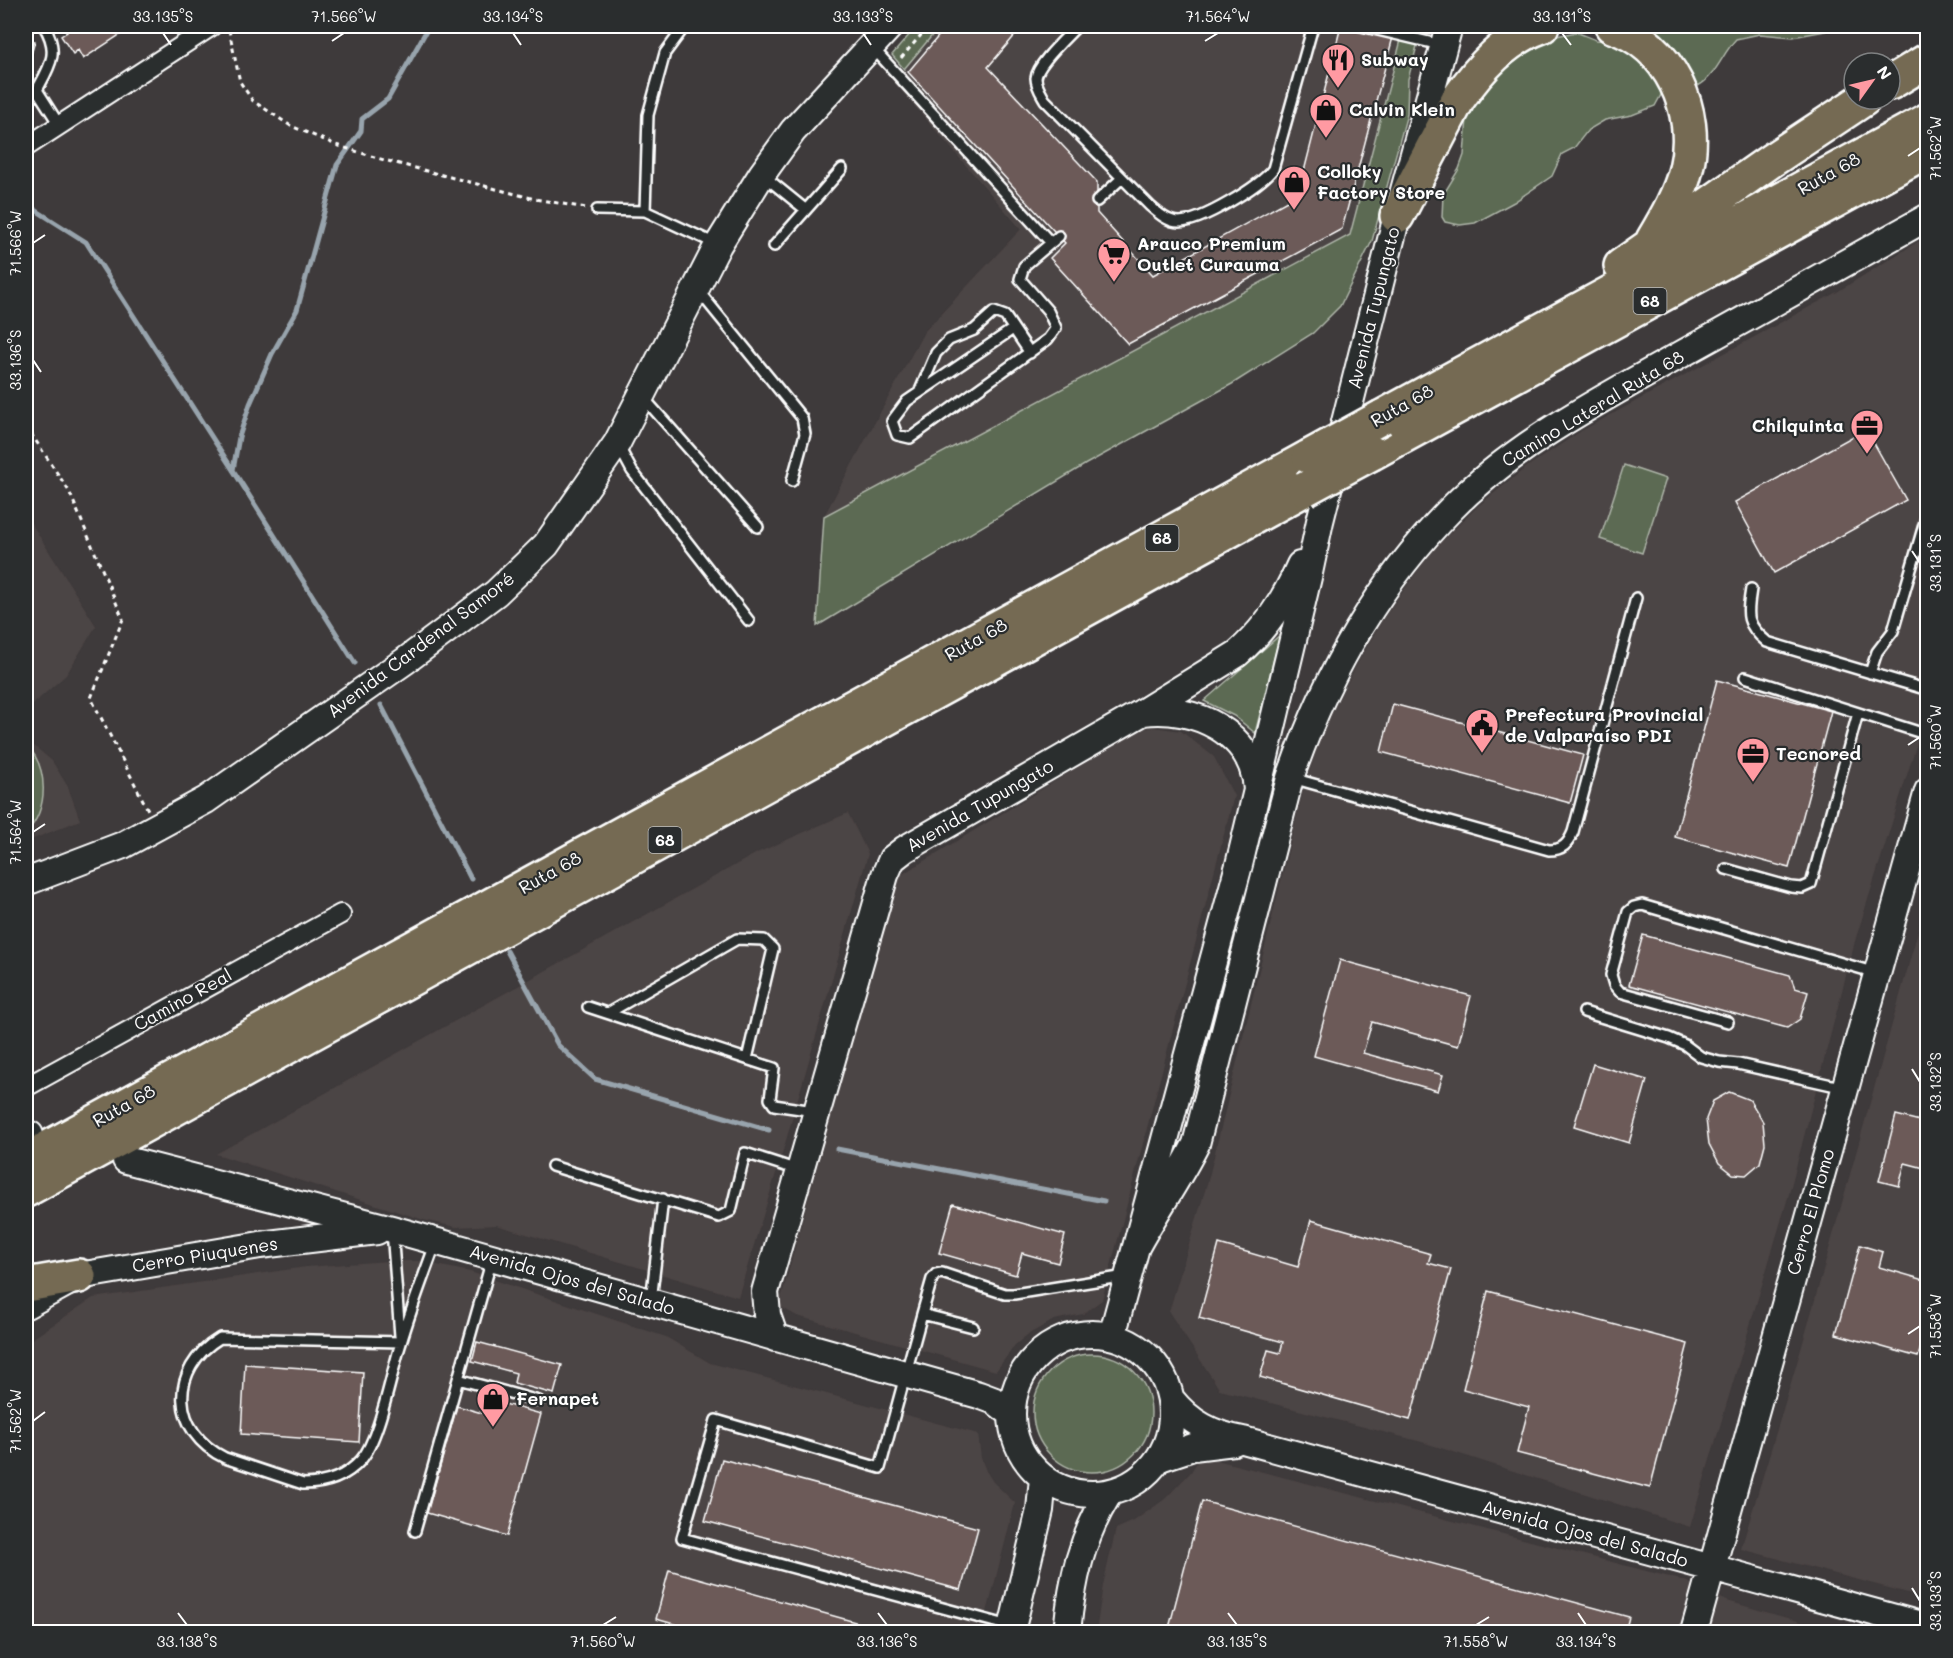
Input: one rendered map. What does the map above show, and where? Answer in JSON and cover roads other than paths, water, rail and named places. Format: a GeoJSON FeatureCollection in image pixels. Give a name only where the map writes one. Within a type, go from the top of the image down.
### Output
{"type":"FeatureCollection","features":[{"type":"Feature","properties":{"kind":"highway"},"geometry":{"type":"LineString","coordinates":[[1397,216],[1458,99],[1471,80],[1504,47],[1542,26]]}},
{"type":"Feature","properties":{"kind":"highway"},"geometry":{"type":"LineString","coordinates":[[1612,26],[1641,40],[1662,60],[1677,85],[1688,118],[1690,136],[1686,170],[1671,208],[1649,247]]}},
{"type":"Feature","properties":{"kind":"highway"},"geometry":{"type":"LineString","coordinates":[[1902,76],[1928,60]]}},
{"type":"Feature","properties":{"kind":"highway"},"geometry":{"type":"LineString","coordinates":[[1555,323],[1599,284],[1649,247],[1846,111]]}},
{"type":"Feature","properties":{"kind":"highway","name":"Ruta 68"},"geometry":{"type":"LineString","coordinates":[[27,1143],[1309,457],[1928,120]]}},
{"type":"Feature","properties":{"kind":"highway","name":"Ruta 68"},"geometry":{"type":"LineString","coordinates":[[26,1190],[1928,150]]}},
{"type":"Feature","properties":{"kind":"highway"},"geometry":{"type":"LineString","coordinates":[[26,1285],[79,1276]]}},
{"type":"Feature","properties":{"kind":"main road","name":"Avenida Cardenal Samoré"},"geometry":{"type":"LineString","coordinates":[[26,882],[123,845],[206,800],[267,759],[496,593],[546,545],[617,443],[718,245],[762,174],[793,131],[890,26]]}},
{"type":"Feature","properties":{"kind":"main road","name":"Avenida Tupungato"},"geometry":{"type":"LineString","coordinates":[[1112,1336],[1236,876],[1320,521],[1445,31]]}},
{"type":"Feature","properties":{"kind":"main road","name":"Camino Lateral Ruta 68"},"geometry":{"type":"LineString","coordinates":[[1255,920],[1290,778],[1319,700],[1358,627],[1409,556],[1453,507],[1509,457],[1578,414],[1928,217]]}},
{"type":"Feature","properties":{"kind":"main road","name":"Avenida Tupungato"},"geometry":{"type":"LineString","coordinates":[[775,1338],[767,1316],[765,1292],[885,875],[892,859],[905,849],[1224,664],[1237,654],[1255,638],[1281,603],[1320,521]]}},
{"type":"Feature","properties":{"kind":"main road"},"geometry":{"type":"LineString","coordinates":[[1143,712],[1173,710],[1215,724],[1245,754],[1257,779],[1257,790]]}},
{"type":"Feature","properties":{"kind":"main road","name":"Cerro El Plomo"},"geometry":{"type":"LineString","coordinates":[[1694,1632],[1877,973],[1921,837],[1928,791]]}},
{"type":"Feature","properties":{"kind":"main road","name":"Avenida Tupungato"},"geometry":{"type":"LineString","coordinates":[[1136,1247],[1154,1214],[1180,1176],[1196,1144],[1255,920]]}},
{"type":"Feature","properties":{"kind":"main road","name":"Avenida Ojos del Salado"},"geometry":{"type":"LineString","coordinates":[[126,1160],[392,1229],[979,1395],[994,1401],[1012,1414]]}},
{"type":"Feature","properties":{"kind":"main road","name":"Cerro Piuquenes"},"geometry":{"type":"LineString","coordinates":[[26,1305],[79,1276],[260,1245],[392,1229]]}},
{"type":"Feature","properties":{"kind":"main road","name":"Avenida Ojos del Salado"},"geometry":{"type":"LineString","coordinates":[[1171,1399],[1171,1429],[1160,1458],[1138,1481],[1109,1493],[1091,1495],[1074,1493],[1058,1487],[1034,1469],[1015,1438],[1012,1414],[1017,1385],[1028,1366],[1043,1350],[1055,1342],[1083,1334],[1112,1336],[1126,1341],[1150,1359],[1163,1377],[1171,1399],[1182,1413],[1192,1421],[1224,1437],[1243,1440],[1928,1627]]}},
{"type":"Feature","properties":{"kind":"main road","name":"Avenida Ojos del Salado"},"geometry":{"type":"LineString","coordinates":[[1160,1458],[1193,1447],[1243,1440]]}},
{"type":"Feature","properties":{"kind":"main road"},"geometry":{"type":"LineString","coordinates":[[1012,1630],[1040,1510],[1043,1478]]}},
{"type":"Feature","properties":{"kind":"main road"},"geometry":{"type":"LineString","coordinates":[[1067,1632],[1077,1563],[1094,1518],[1109,1493]]}},
{"type":"Feature","properties":{"kind":"street"},"geometry":{"type":"LineString","coordinates":[[26,147],[213,26]]}},
{"type":"Feature","properties":{"kind":"street","name":"Camino Real"},"geometry":{"type":"LineString","coordinates":[[26,1087],[341,914]]}},
{"type":"Feature","properties":{"kind":"lane"},"geometry":{"type":"LineString","coordinates":[[26,97],[37,90],[50,65],[54,51],[49,33],[44,26]]}},
{"type":"Feature","properties":{"kind":"lane"},"geometry":{"type":"LineString","coordinates":[[645,211],[648,115],[665,53],[685,26]]}},
{"type":"Feature","properties":{"kind":"lane"},"geometry":{"type":"LineString","coordinates":[[1077,26],[1040,67],[1036,78],[1038,90],[1045,100],[1150,206],[1177,222],[1201,215],[1258,185],[1273,169],[1313,26]]}},
{"type":"Feature","properties":{"kind":"lane"},"geometry":{"type":"LineString","coordinates":[[1361,26],[1445,31]]}},
{"type":"Feature","properties":{"kind":"lane"},"geometry":{"type":"LineString","coordinates":[[871,46],[1055,240],[1024,266],[1020,279],[1048,311],[1056,328],[1048,339],[910,438],[897,435],[892,421],[907,401],[1013,328]]}},
{"type":"Feature","properties":{"kind":"lane"},"geometry":{"type":"LineString","coordinates":[[37,90],[60,126]]}},
{"type":"Feature","properties":{"kind":"lane"},"geometry":{"type":"LineString","coordinates":[[774,246],[842,169]]}},
{"type":"Feature","properties":{"kind":"lane"},"geometry":{"type":"LineString","coordinates":[[762,174],[806,210]]}},
{"type":"Feature","properties":{"kind":"lane"},"geometry":{"type":"LineString","coordinates":[[1097,201],[1122,178]]}},
{"type":"Feature","properties":{"kind":"lane"},"geometry":{"type":"LineString","coordinates":[[597,210],[645,211],[718,245]]}},
{"type":"Feature","properties":{"kind":"lane"},"geometry":{"type":"LineString","coordinates":[[696,287],[802,418],[805,434],[792,481]]}},
{"type":"Feature","properties":{"kind":"lane"},"geometry":{"type":"LineString","coordinates":[[918,393],[936,353],[950,340],[974,330],[994,312],[1005,316],[1030,353]]}},
{"type":"Feature","properties":{"kind":"lane"},"geometry":{"type":"LineString","coordinates":[[641,395],[758,527]]}},
{"type":"Feature","properties":{"kind":"lane"},"geometry":{"type":"LineString","coordinates":[[617,443],[632,471],[749,621]]}},
{"type":"Feature","properties":{"kind":"lane"},"geometry":{"type":"LineString","coordinates":[[1870,673],[1877,652],[1893,631],[1928,511]]}},
{"type":"Feature","properties":{"kind":"lane"},"geometry":{"type":"LineString","coordinates":[[1751,589],[1747,615],[1754,632],[1767,642],[1928,690]]}},
{"type":"Feature","properties":{"kind":"lane"},"geometry":{"type":"LineString","coordinates":[[1290,778],[1549,850],[1557,850],[1565,846],[1574,832],[1636,598]]}},
{"type":"Feature","properties":{"kind":"lane"},"geometry":{"type":"LineString","coordinates":[[1745,677],[1928,735]]}},
{"type":"Feature","properties":{"kind":"lane"},"geometry":{"type":"LineString","coordinates":[[1726,869],[1791,887],[1802,888],[1811,884],[1858,713]]}},
{"type":"Feature","properties":{"kind":"lane"},"geometry":{"type":"LineString","coordinates":[[1728,1022],[1620,992],[1614,985],[1611,975],[1628,912],[1642,905],[1877,973]]}},
{"type":"Feature","properties":{"kind":"lane"},"geometry":{"type":"LineString","coordinates":[[608,1014],[737,939],[764,940],[772,948],[747,1059]]}},
{"type":"Feature","properties":{"kind":"lane"},"geometry":{"type":"LineString","coordinates":[[588,1007],[774,1068],[770,1099],[774,1105],[816,1112]]}},
{"type":"Feature","properties":{"kind":"lane"},"geometry":{"type":"LineString","coordinates":[[1584,1012],[1669,1038],[1685,1045],[1701,1057],[1845,1088]]}},
{"type":"Feature","properties":{"kind":"lane"},"geometry":{"type":"LineString","coordinates":[[552,1166],[719,1217],[731,1211],[746,1153],[799,1170]]}},
{"type":"Feature","properties":{"kind":"lane"},"geometry":{"type":"LineString","coordinates":[[651,1303],[663,1200]]}},
{"type":"Feature","properties":{"kind":"lane"},"geometry":{"type":"LineString","coordinates":[[392,1229],[401,1342]]}},
{"type":"Feature","properties":{"kind":"lane"},"geometry":{"type":"LineString","coordinates":[[401,1342],[220,1338],[200,1353],[187,1374],[183,1399],[188,1424],[203,1445],[225,1458],[303,1484],[334,1480],[354,1468],[369,1448],[401,1342],[436,1242]]}},
{"type":"Feature","properties":{"kind":"lane"},"geometry":{"type":"LineString","coordinates":[[415,1531],[492,1258]]}},
{"type":"Feature","properties":{"kind":"lane"},"geometry":{"type":"LineString","coordinates":[[1012,1630],[682,1539],[716,1420],[880,1468],[932,1279],[936,1274],[942,1273],[1005,1294],[1128,1276]]}},
{"type":"Feature","properties":{"kind":"lane"},"geometry":{"type":"LineString","coordinates":[[922,1314],[973,1327]]}},
{"type":"Feature","properties":{"kind":"lane"},"geometry":{"type":"LineString","coordinates":[[458,1379],[539,1401]]}},
{"type":"Feature","properties":{"kind":"waterway"},"geometry":{"type":"LineString","coordinates":[[233,470],[239,437],[250,404],[272,354],[297,310],[337,165],[361,131],[362,119],[388,99],[429,26]]}},
{"type":"Feature","properties":{"kind":"waterway"},"geometry":{"type":"LineString","coordinates":[[26,204],[86,242],[355,663]]}},
{"type":"Feature","properties":{"kind":"waterway"},"geometry":{"type":"LineString","coordinates":[[381,705],[471,879]]}},
{"type":"Feature","properties":{"kind":"waterway"},"geometry":{"type":"LineString","coordinates":[[507,951],[558,1045],[595,1079],[769,1130]]}},
{"type":"Feature","properties":{"kind":"waterway"},"geometry":{"type":"LineString","coordinates":[[837,1149],[1104,1201]]}},
{"type":"Feature","properties":{"kind":"place","name":"Subway"},"geometry":{"type":"Point","coordinates":[1338,89]}},
{"type":"Feature","properties":{"kind":"place","name":"Calvin Klein"},"geometry":{"type":"Point","coordinates":[1326,139]}},
{"type":"Feature","properties":{"kind":"place","name":"Colloky Factory Store"},"geometry":{"type":"Point","coordinates":[1294,211]}},
{"type":"Feature","properties":{"kind":"place","name":"Arauco Premium Outlet Curauma"},"geometry":{"type":"Point","coordinates":[1114,283]}},
{"type":"Feature","properties":{"kind":"place","name":"Chilquinta"},"geometry":{"type":"Point","coordinates":[1867,455]}},
{"type":"Feature","properties":{"kind":"place","name":"Prefectura Provincial de Valparaíso PDI"},"geometry":{"type":"Point","coordinates":[1482,754]}},
{"type":"Feature","properties":{"kind":"place","name":"Tecnored"},"geometry":{"type":"Point","coordinates":[1753,783]}},
{"type":"Feature","properties":{"kind":"place","name":"Fernapet"},"geometry":{"type":"Point","coordinates":[493,1428]}}]}
